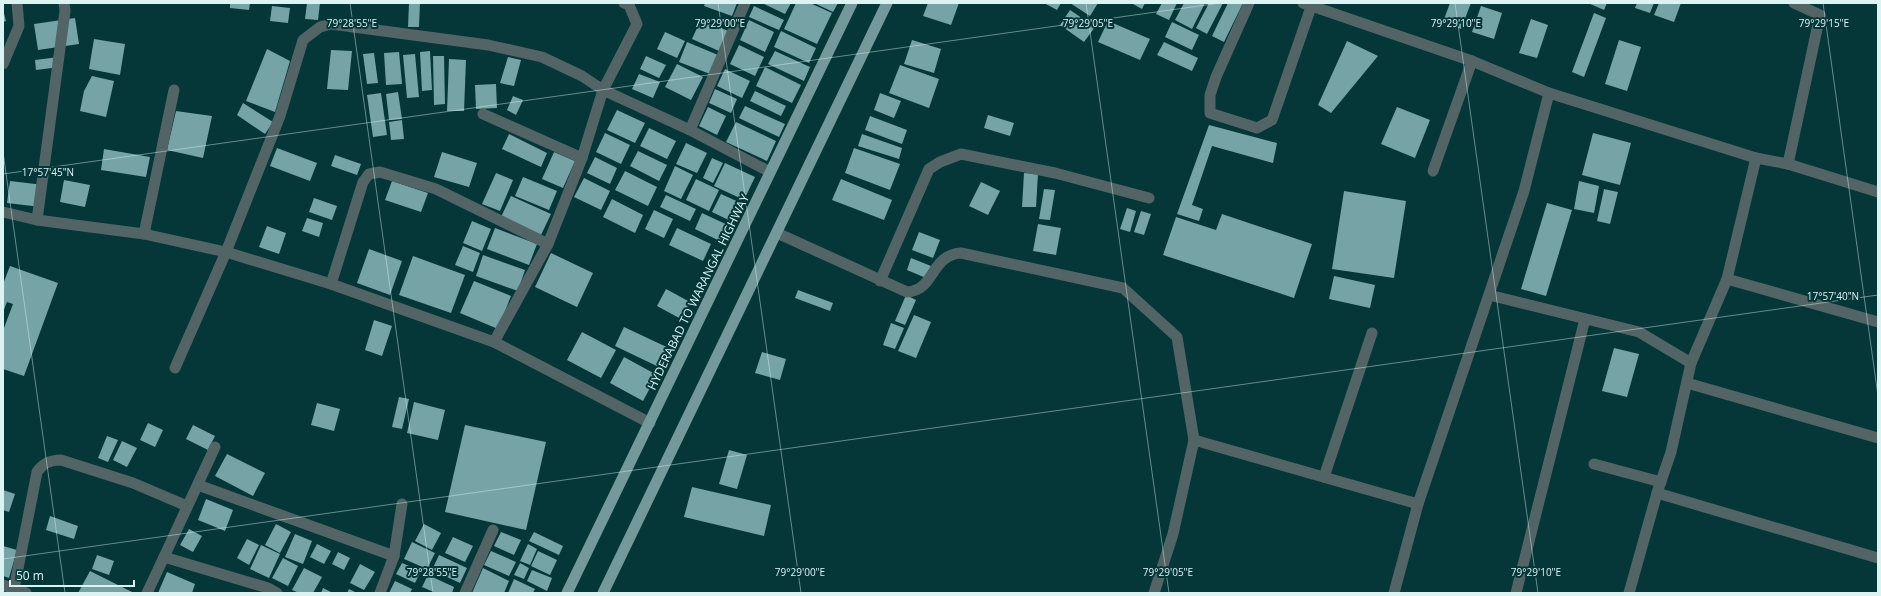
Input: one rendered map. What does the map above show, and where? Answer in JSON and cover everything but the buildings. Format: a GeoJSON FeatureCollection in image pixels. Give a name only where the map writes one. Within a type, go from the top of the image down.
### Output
{"type":"FeatureCollection","features":[{"type":"Feature","properties":{"kind":"main road","name":"HYDERABAD TO WARANGAL HIGHWAY"},"geometry":{"type":"LineString","coordinates":[[568,593],[852,3]]}},
{"type":"Feature","properties":{"kind":"main road"},"geometry":{"type":"LineString","coordinates":[[603,593],[887,3]]}},
{"type":"Feature","properties":{"kind":"street"},"geometry":{"type":"LineString","coordinates":[[3,64],[19,26],[17,3]]}},
{"type":"Feature","properties":{"kind":"street"},"geometry":{"type":"LineString","coordinates":[[37,220],[65,11],[64,3]]}},
{"type":"Feature","properties":{"kind":"street"},"geometry":{"type":"LineString","coordinates":[[494,342],[548,244],[582,158],[603,90],[637,24],[629,5],[624,3]]}},
{"type":"Feature","properties":{"kind":"street"},"geometry":{"type":"LineString","coordinates":[[690,130],[746,3]]}},
{"type":"Feature","properties":{"kind":"street"},"geometry":{"type":"LineString","coordinates":[[1249,3],[1216,77],[1210,96],[1210,113],[1257,128],[1272,120],[1307,5],[1472,61],[1549,93],[1756,158],[1788,164],[1878,192]]}},
{"type":"Feature","properties":{"kind":"street"},"geometry":{"type":"LineString","coordinates":[[1788,164],[1820,15],[1794,3]]}},
{"type":"Feature","properties":{"kind":"street"},"geometry":{"type":"LineString","coordinates":[[175,368],[226,252],[280,116],[303,40],[320,27],[331,24],[430,37],[488,45],[542,57],[582,76],[603,90],[690,130],[770,172]]}},
{"type":"Feature","properties":{"kind":"street"},"geometry":{"type":"LineString","coordinates":[[1433,170],[1472,61]]}},
{"type":"Feature","properties":{"kind":"street"},"geometry":{"type":"LineString","coordinates":[[144,234],[174,90]]}},
{"type":"Feature","properties":{"kind":"street"},"geometry":{"type":"LineString","coordinates":[[1394,593],[1418,504],[1524,191],[1549,93]]}},
{"type":"Feature","properties":{"kind":"street"},"geometry":{"type":"LineString","coordinates":[[483,114],[582,158]]}},
{"type":"Feature","properties":{"kind":"street"},"geometry":{"type":"LineString","coordinates":[[880,281],[929,169],[940,162],[961,154],[1055,173],[1149,198]]}},
{"type":"Feature","properties":{"kind":"street"},"geometry":{"type":"LineString","coordinates":[[1629,593],[1657,494],[1671,452],[1691,363],[1727,279],[1756,158]]}},
{"type":"Feature","properties":{"kind":"street"},"geometry":{"type":"LineString","coordinates":[[331,284],[363,182],[369,174],[380,172],[436,189],[548,244]]}},
{"type":"Feature","properties":{"kind":"street"},"geometry":{"type":"LineString","coordinates":[[3,212],[37,220],[144,234],[226,252],[331,284],[494,342],[650,423]]}},
{"type":"Feature","properties":{"kind":"street"},"geometry":{"type":"LineString","coordinates":[[777,233],[906,292],[914,292],[925,284],[945,257],[952,253],[961,252],[1123,288],[1177,338],[1194,440],[1173,534],[1154,593]]}},
{"type":"Feature","properties":{"kind":"street"},"geometry":{"type":"LineString","coordinates":[[1727,279],[1878,322]]}},
{"type":"Feature","properties":{"kind":"street"},"geometry":{"type":"LineString","coordinates":[[1489,296],[1639,332],[1691,363]]}},
{"type":"Feature","properties":{"kind":"street"},"geometry":{"type":"LineString","coordinates":[[1516,593],[1585,319]]}},
{"type":"Feature","properties":{"kind":"street"},"geometry":{"type":"LineString","coordinates":[[1324,477],[1372,333]]}},
{"type":"Feature","properties":{"kind":"street"},"geometry":{"type":"LineString","coordinates":[[1687,383],[1878,438]]}},
{"type":"Feature","properties":{"kind":"street"},"geometry":{"type":"LineString","coordinates":[[1194,440],[1418,504]]}},
{"type":"Feature","properties":{"kind":"street"},"geometry":{"type":"LineString","coordinates":[[147,593],[215,447]]}},
{"type":"Feature","properties":{"kind":"street"},"geometry":{"type":"LineString","coordinates":[[14,589],[37,472],[42,464],[54,460],[61,460],[133,483],[187,506]]}},
{"type":"Feature","properties":{"kind":"street"},"geometry":{"type":"LineString","coordinates":[[1594,464],[1661,482]]}},
{"type":"Feature","properties":{"kind":"street"},"geometry":{"type":"LineString","coordinates":[[198,484],[394,556]]}},
{"type":"Feature","properties":{"kind":"street"},"geometry":{"type":"LineString","coordinates":[[1657,494],[1878,558]]}},
{"type":"Feature","properties":{"kind":"street"},"geometry":{"type":"LineString","coordinates":[[380,593],[394,556],[402,504]]}},
{"type":"Feature","properties":{"kind":"street"},"geometry":{"type":"LineString","coordinates":[[465,593],[493,530]]}},
{"type":"Feature","properties":{"kind":"street"},"geometry":{"type":"LineString","coordinates":[[164,556],[268,588],[277,593]]}},
{"type":"Feature","properties":{"kind":"street"},"geometry":{"type":"LineString","coordinates":[[3,585],[26,593]]}}]}
